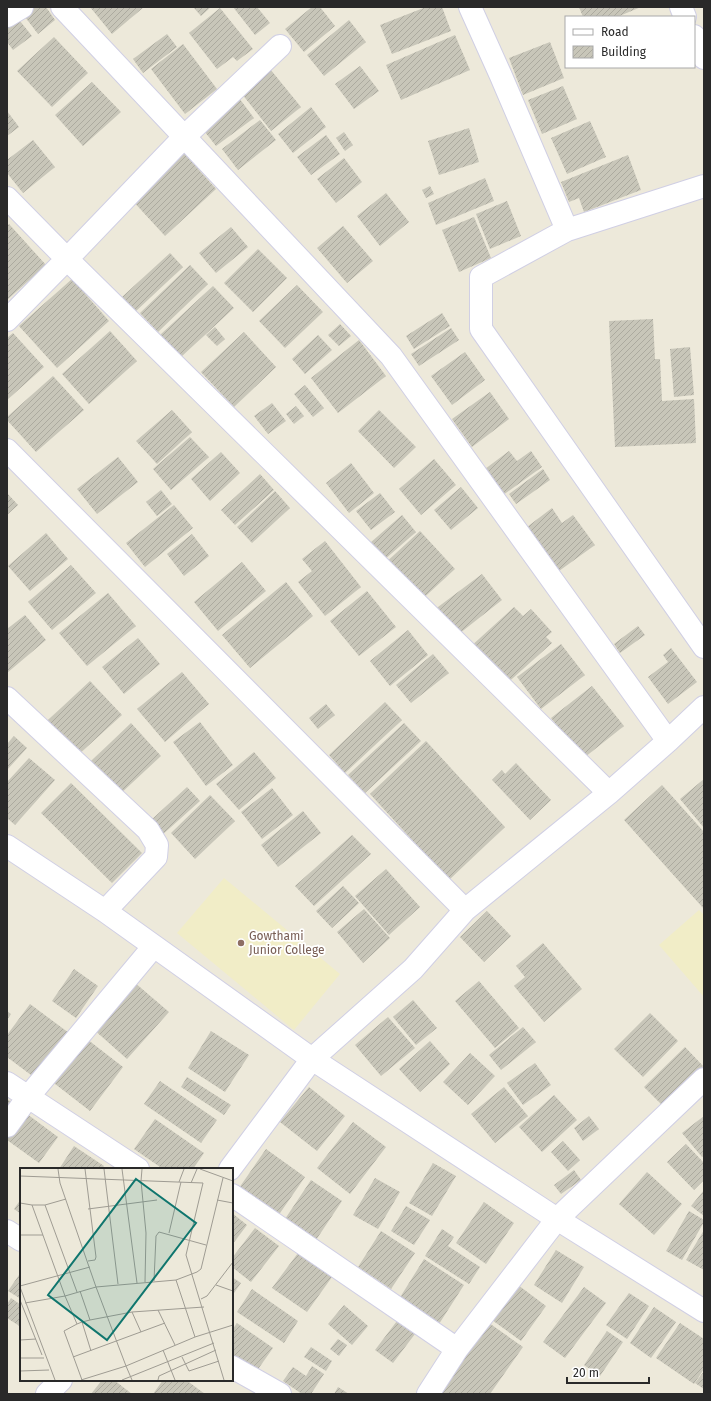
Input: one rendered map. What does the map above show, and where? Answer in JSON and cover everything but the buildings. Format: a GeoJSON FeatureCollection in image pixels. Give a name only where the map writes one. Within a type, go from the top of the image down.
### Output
{"type":"FeatureCollection","features":[{"type":"Feature","properties":{"kind":"street"},"geometry":{"type":"LineString","coordinates":[[7,16],[22,7]]}},
{"type":"Feature","properties":{"kind":"street"},"geometry":{"type":"LineString","coordinates":[[62,7],[391,356],[668,741]]}},
{"type":"Feature","properties":{"kind":"street"},"geometry":{"type":"LineString","coordinates":[[470,7],[567,230]]}},
{"type":"Feature","properties":{"kind":"street"},"geometry":{"type":"LineString","coordinates":[[695,38],[704,58]]}},
{"type":"Feature","properties":{"kind":"street"},"geometry":{"type":"LineString","coordinates":[[7,320],[184,136],[280,46]]}},
{"type":"Feature","properties":{"kind":"street"},"geometry":{"type":"LineString","coordinates":[[704,186],[567,230],[480,277],[481,329],[704,647]]}},
{"type":"Feature","properties":{"kind":"street"},"geometry":{"type":"LineString","coordinates":[[7,198],[67,259],[609,793]]}},
{"type":"Feature","properties":{"kind":"street"},"geometry":{"type":"LineString","coordinates":[[7,450],[465,910]]}},
{"type":"Feature","properties":{"kind":"street"},"geometry":{"type":"LineString","coordinates":[[7,698],[148,830],[157,845],[156,857],[105,911]]}},
{"type":"Feature","properties":{"kind":"street"},"geometry":{"type":"LineString","coordinates":[[231,1168],[312,1059],[413,969],[465,910],[609,793],[704,707]]}},
{"type":"Feature","properties":{"kind":"street"},"geometry":{"type":"LineString","coordinates":[[7,846],[105,911],[312,1059],[557,1219],[704,1311]]}},
{"type":"Feature","properties":{"kind":"street"},"geometry":{"type":"LineString","coordinates":[[7,1126],[28,1097],[154,946]]}},
{"type":"Feature","properties":{"kind":"street"},"geometry":{"type":"LineString","coordinates":[[428,1394],[457,1349],[557,1219],[704,1079]]}},
{"type":"Feature","properties":{"kind":"street"},"geometry":{"type":"LineString","coordinates":[[7,1083],[136,1168]]}},
{"type":"Feature","properties":{"kind":"street"},"geometry":{"type":"LineString","coordinates":[[233,1196],[457,1349]]}},
{"type":"Feature","properties":{"kind":"street"},"geometry":{"type":"LineString","coordinates":[[7,1231],[20,1239]]}},
{"type":"Feature","properties":{"kind":"street"},"geometry":{"type":"LineString","coordinates":[[233,1368],[280,1394]]}},
{"type":"Feature","properties":{"kind":"street"},"geometry":{"type":"LineString","coordinates":[[47,1394],[60,1381]]}},
{"type":"Feature","properties":{"kind":"shaded area"},"geometry":{"type":"Polygon","coordinates":[[[224,878],[340,974],[294,1030],[177,933],[224,878]]]}},
{"type":"Feature","properties":{"kind":"shaded area"},"geometry":{"type":"Polygon","coordinates":[[[699,910],[704,915],[704,937],[702,938],[704,941],[704,997],[659,945],[699,910]]]}},
{"type":"Feature","properties":{"kind":"place","name":"Gowthami Junior College"},"geometry":{"type":"Point","coordinates":[241,943]}}]}
